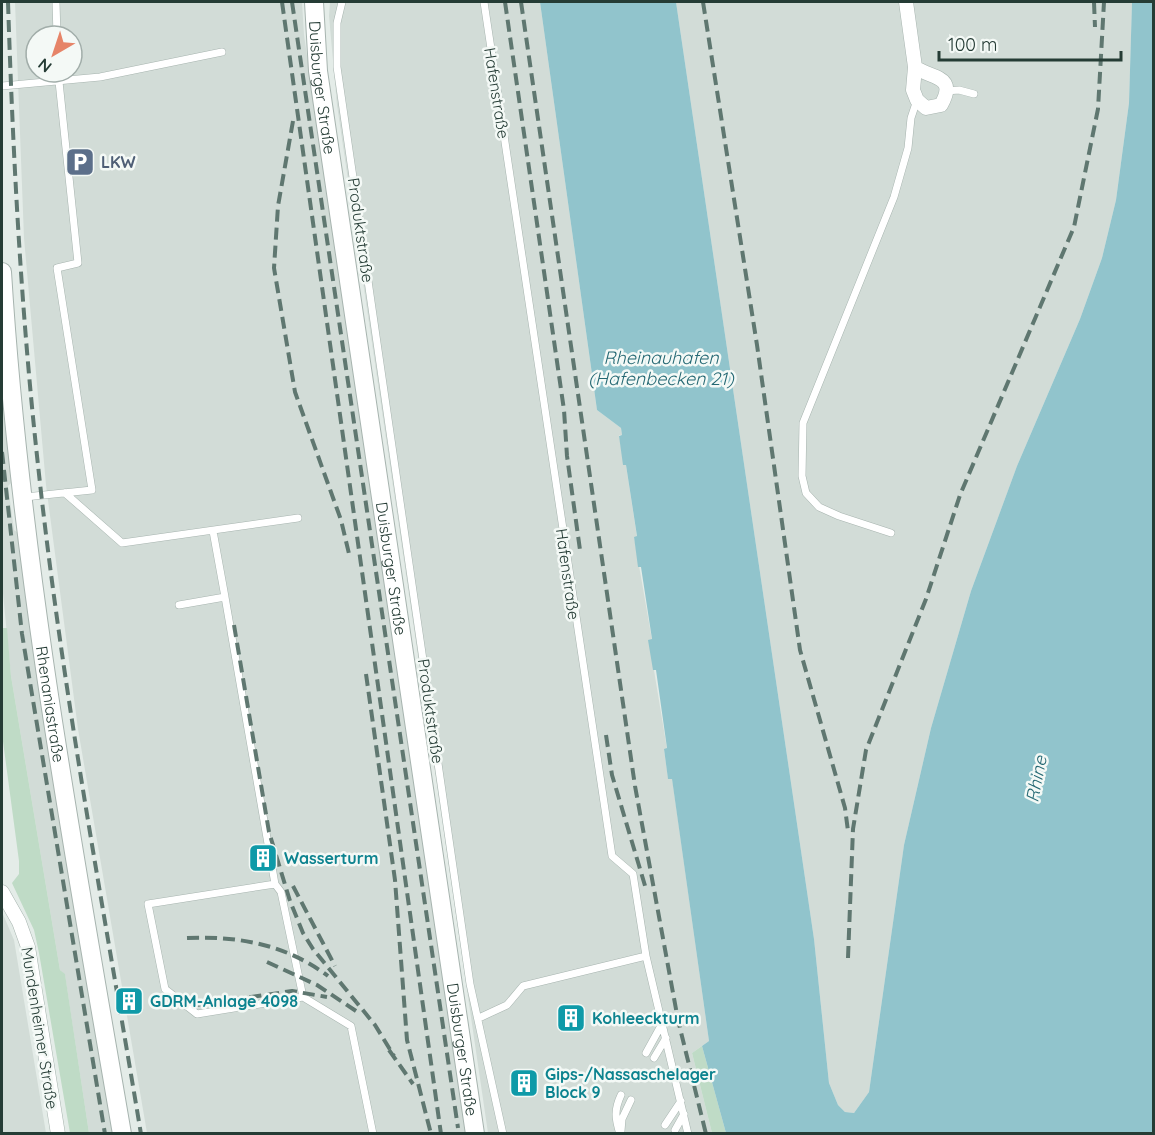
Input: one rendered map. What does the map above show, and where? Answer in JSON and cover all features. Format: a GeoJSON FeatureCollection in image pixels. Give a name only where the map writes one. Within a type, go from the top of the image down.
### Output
{"type":"FeatureCollection","features":[{"type":"Feature","properties":{"kind":"street","name":"Duisburger Straße"},"geometry":{"type":"LineString","coordinates":[[314,2],[318,71],[475,1134]]}},
{"type":"Feature","properties":{"kind":"street"},"geometry":{"type":"LineString","coordinates":[[906,2],[915,66],[913,90],[917,100],[926,108],[941,105],[946,85],[939,76],[922,72],[915,66]]}},
{"type":"Feature","properties":{"kind":"street","name":"Rhenaniastraße"},"geometry":{"type":"LineString","coordinates":[[2,272],[22,498],[48,693],[122,1134]]}},
{"type":"Feature","properties":{"kind":"street","name":"Mundenheimer Straße"},"geometry":{"type":"LineString","coordinates":[[2,892],[19,922],[28,947],[58,1134]]}},
{"type":"Feature","properties":{"kind":"lane"},"geometry":{"type":"LineString","coordinates":[[56,2],[57,24]]}},
{"type":"Feature","properties":{"kind":"lane","name":"Produktstraße"},"geometry":{"type":"LineString","coordinates":[[342,2],[337,23],[337,67],[467,962],[503,1134]]}},
{"type":"Feature","properties":{"kind":"lane","name":"Hafenstraße"},"geometry":{"type":"LineString","coordinates":[[483,2],[581,664],[612,856],[633,874],[646,956],[688,1134]]}},
{"type":"Feature","properties":{"kind":"lane"},"geometry":{"type":"LineString","coordinates":[[84,79],[222,52]]}},
{"type":"Feature","properties":{"kind":"lane"},"geometry":{"type":"LineString","coordinates":[[2,86],[24,84]]}},
{"type":"Feature","properties":{"kind":"lane"},"geometry":{"type":"LineString","coordinates":[[22,498],[92,490],[57,268],[78,263],[58,84]]}},
{"type":"Feature","properties":{"kind":"lane"},"geometry":{"type":"LineString","coordinates":[[946,91],[959,90],[974,94]]}},
{"type":"Feature","properties":{"kind":"lane"},"geometry":{"type":"LineString","coordinates":[[891,533],[819,507],[806,493],[802,476],[803,423],[894,197],[908,148],[917,100]]}},
{"type":"Feature","properties":{"kind":"lane"},"geometry":{"type":"LineString","coordinates":[[65,493],[122,543],[298,518]]}},
{"type":"Feature","properties":{"kind":"lane"},"geometry":{"type":"LineString","coordinates":[[213,531],[275,884],[281,892],[303,997]]}},
{"type":"Feature","properties":{"kind":"lane"},"geometry":{"type":"LineString","coordinates":[[179,605],[225,597]]}},
{"type":"Feature","properties":{"kind":"lane"},"geometry":{"type":"LineString","coordinates":[[275,884],[148,904],[165,989],[197,1014],[303,997],[351,1026],[373,1134]]}},
{"type":"Feature","properties":{"kind":"lane"},"geometry":{"type":"LineString","coordinates":[[478,1018],[507,1005],[523,986],[646,956]]}},
{"type":"Feature","properties":{"kind":"lane"},"geometry":{"type":"LineString","coordinates":[[646,1053],[662,1023]]}},
{"type":"Feature","properties":{"kind":"lane"},"geometry":{"type":"LineString","coordinates":[[654,1058],[666,1038]]}},
{"type":"Feature","properties":{"kind":"lane"},"geometry":{"type":"LineString","coordinates":[[620,1134],[615,1107],[621,1095]]}},
{"type":"Feature","properties":{"kind":"lane"},"geometry":{"type":"LineString","coordinates":[[620,1134],[622,1119],[631,1100]]}},
{"type":"Feature","properties":{"kind":"lane"},"geometry":{"type":"LineString","coordinates":[[666,1125],[681,1101]]}},
{"type":"Feature","properties":{"kind":"lane"},"geometry":{"type":"LineString","coordinates":[[675,1130],[684,1114]]}},
{"type":"Feature","properties":{"kind":"shaded area"},"geometry":{"type":"Polygon","coordinates":[[[15,2],[302,2],[304,35],[466,1133],[147,1133],[78,729],[46,485],[24,238],[15,2]]]}},
{"type":"Feature","properties":{"kind":"shaded area"},"geometry":{"type":"Polygon","coordinates":[[[330,2],[540,2],[597,410],[621,428],[622,435],[619,435],[624,465],[626,465],[637,537],[634,537],[652,640],[649,640],[667,749],[664,750],[668,778],[672,778],[709,1041],[692,1053],[712,1133],[488,1133],[337,105],[329,16],[330,2]]]}},
{"type":"Feature","properties":{"kind":"shaded area"},"geometry":{"type":"Polygon","coordinates":[[[676,2],[1132,2],[1129,103],[1116,200],[1102,258],[1080,319],[1017,466],[971,591],[931,728],[904,845],[869,1092],[854,1113],[845,1112],[838,1105],[829,1083],[814,939],[676,2]]]}},
{"type":"Feature","properties":{"kind":"shaded area"},"geometry":{"type":"Polygon","coordinates":[[[2,369],[13,481],[8,486],[14,530],[18,533],[114,1133],[89,1133],[65,975],[60,970],[11,676],[2,583],[2,369]]]}},
{"type":"Feature","properties":{"kind":"shaded area"},"geometry":{"type":"Polygon","coordinates":[[[2,912],[14,940],[46,1133],[2,1133],[2,912]]]}},
{"type":"Feature","properties":{"kind":"green space"},"geometry":{"type":"Polygon","coordinates":[[[2,628],[7,628],[11,676],[60,970],[65,974],[89,1133],[70,1133],[34,930],[12,883],[19,874],[19,861],[2,734],[2,628]]]}},
{"type":"Feature","properties":{"kind":"green space"},"geometry":{"type":"Polygon","coordinates":[[[702,1046],[726,1133],[712,1133],[692,1053],[702,1046]]]}},
{"type":"Feature","properties":{"kind":"water"},"geometry":{"type":"Polygon","coordinates":[[[540,2],[676,2],[814,939],[829,1083],[838,1105],[845,1112],[854,1113],[869,1092],[904,845],[931,728],[971,591],[1017,466],[1080,319],[1102,258],[1116,200],[1129,103],[1132,2],[1153,2],[1153,1133],[726,1133],[702,1046],[709,1041],[672,779],[668,779],[664,749],[667,748],[656,670],[653,670],[648,640],[652,639],[641,567],[638,567],[634,537],[637,536],[626,465],[623,465],[619,436],[622,435],[621,428],[597,410],[540,2]]]}},
{"type":"Feature","properties":{"kind":"railway"},"geometry":{"type":"LineString","coordinates":[[8,2],[22,291],[38,465],[59,633],[141,1134]]}},
{"type":"Feature","properties":{"kind":"railway"},"geometry":{"type":"LineString","coordinates":[[282,2],[441,1134]]}},
{"type":"Feature","properties":{"kind":"railway"},"geometry":{"type":"LineString","coordinates":[[292,2],[458,1128]]}},
{"type":"Feature","properties":{"kind":"railway"},"geometry":{"type":"LineString","coordinates":[[505,2],[564,410],[567,456],[580,550]]}},
{"type":"Feature","properties":{"kind":"railway"},"geometry":{"type":"LineString","coordinates":[[521,2],[635,786],[678,1020],[706,1134]]}},
{"type":"Feature","properties":{"kind":"railway"},"geometry":{"type":"LineString","coordinates":[[703,2],[757,345],[800,650],[845,808],[848,831]]}},
{"type":"Feature","properties":{"kind":"railway"},"geometry":{"type":"LineString","coordinates":[[1094,2],[1095,27]]}},
{"type":"Feature","properties":{"kind":"railway"},"geometry":{"type":"LineString","coordinates":[[848,958],[853,829],[866,750],[926,599],[960,495],[1074,227],[1098,109],[1104,2]]}},
{"type":"Feature","properties":{"kind":"railway"},"geometry":{"type":"LineString","coordinates":[[293,121],[278,206],[274,268],[295,392],[341,520],[350,558]]}},
{"type":"Feature","properties":{"kind":"railway"},"geometry":{"type":"LineString","coordinates":[[2,452],[22,634],[105,1134]]}},
{"type":"Feature","properties":{"kind":"railway"},"geometry":{"type":"LineString","coordinates":[[234,625],[269,832],[290,901],[303,933],[313,949],[375,1025],[394,1056]]}},
{"type":"Feature","properties":{"kind":"railway"},"geometry":{"type":"LineString","coordinates":[[366,674],[395,880],[407,1040],[431,1134]]}},
{"type":"Feature","properties":{"kind":"railway"},"geometry":{"type":"LineString","coordinates":[[606,735],[612,775],[646,889]]}},
{"type":"Feature","properties":{"kind":"railway"},"geometry":{"type":"LineString","coordinates":[[293,886],[335,966]]}},
{"type":"Feature","properties":{"kind":"railway"},"geometry":{"type":"LineString","coordinates":[[187,938],[225,939],[261,944],[295,956],[328,976]]}},
{"type":"Feature","properties":{"kind":"railway"},"geometry":{"type":"LineString","coordinates":[[267,962],[317,985],[356,1011]]}},
{"type":"Feature","properties":{"kind":"railway"},"geometry":{"type":"LineString","coordinates":[[196,1005],[292,991],[327,997]]}},
{"type":"Feature","properties":{"kind":"railway"},"geometry":{"type":"LineString","coordinates":[[389,1050],[413,1084]]}},
{"type":"Feature","properties":{"kind":"place","name":"LKW"},"geometry":{"type":"Point","coordinates":[80,162]}},
{"type":"Feature","properties":{"kind":"place","name":"Wasserturm"},"geometry":{"type":"Point","coordinates":[263,858]}},
{"type":"Feature","properties":{"kind":"place","name":"GDRM-Anlage 4098"},"geometry":{"type":"Point","coordinates":[129,1001]}},
{"type":"Feature","properties":{"kind":"place","name":"Kohleeckturm"},"geometry":{"type":"Point","coordinates":[571,1018]}},
{"type":"Feature","properties":{"kind":"place","name":"Gips-/Nassaschelager Block 9"},"geometry":{"type":"Point","coordinates":[524,1083]}},
{"type":"Feature","properties":{"kind":"water label","name":"Rheinauhafen (Hafenbecken 21)"},"geometry":{"type":"Point","coordinates":[661,367]}},
{"type":"Feature","properties":{"kind":"water label","name":"Rhine"},"geometry":{"type":"Point","coordinates":[1036,779]}}]}
